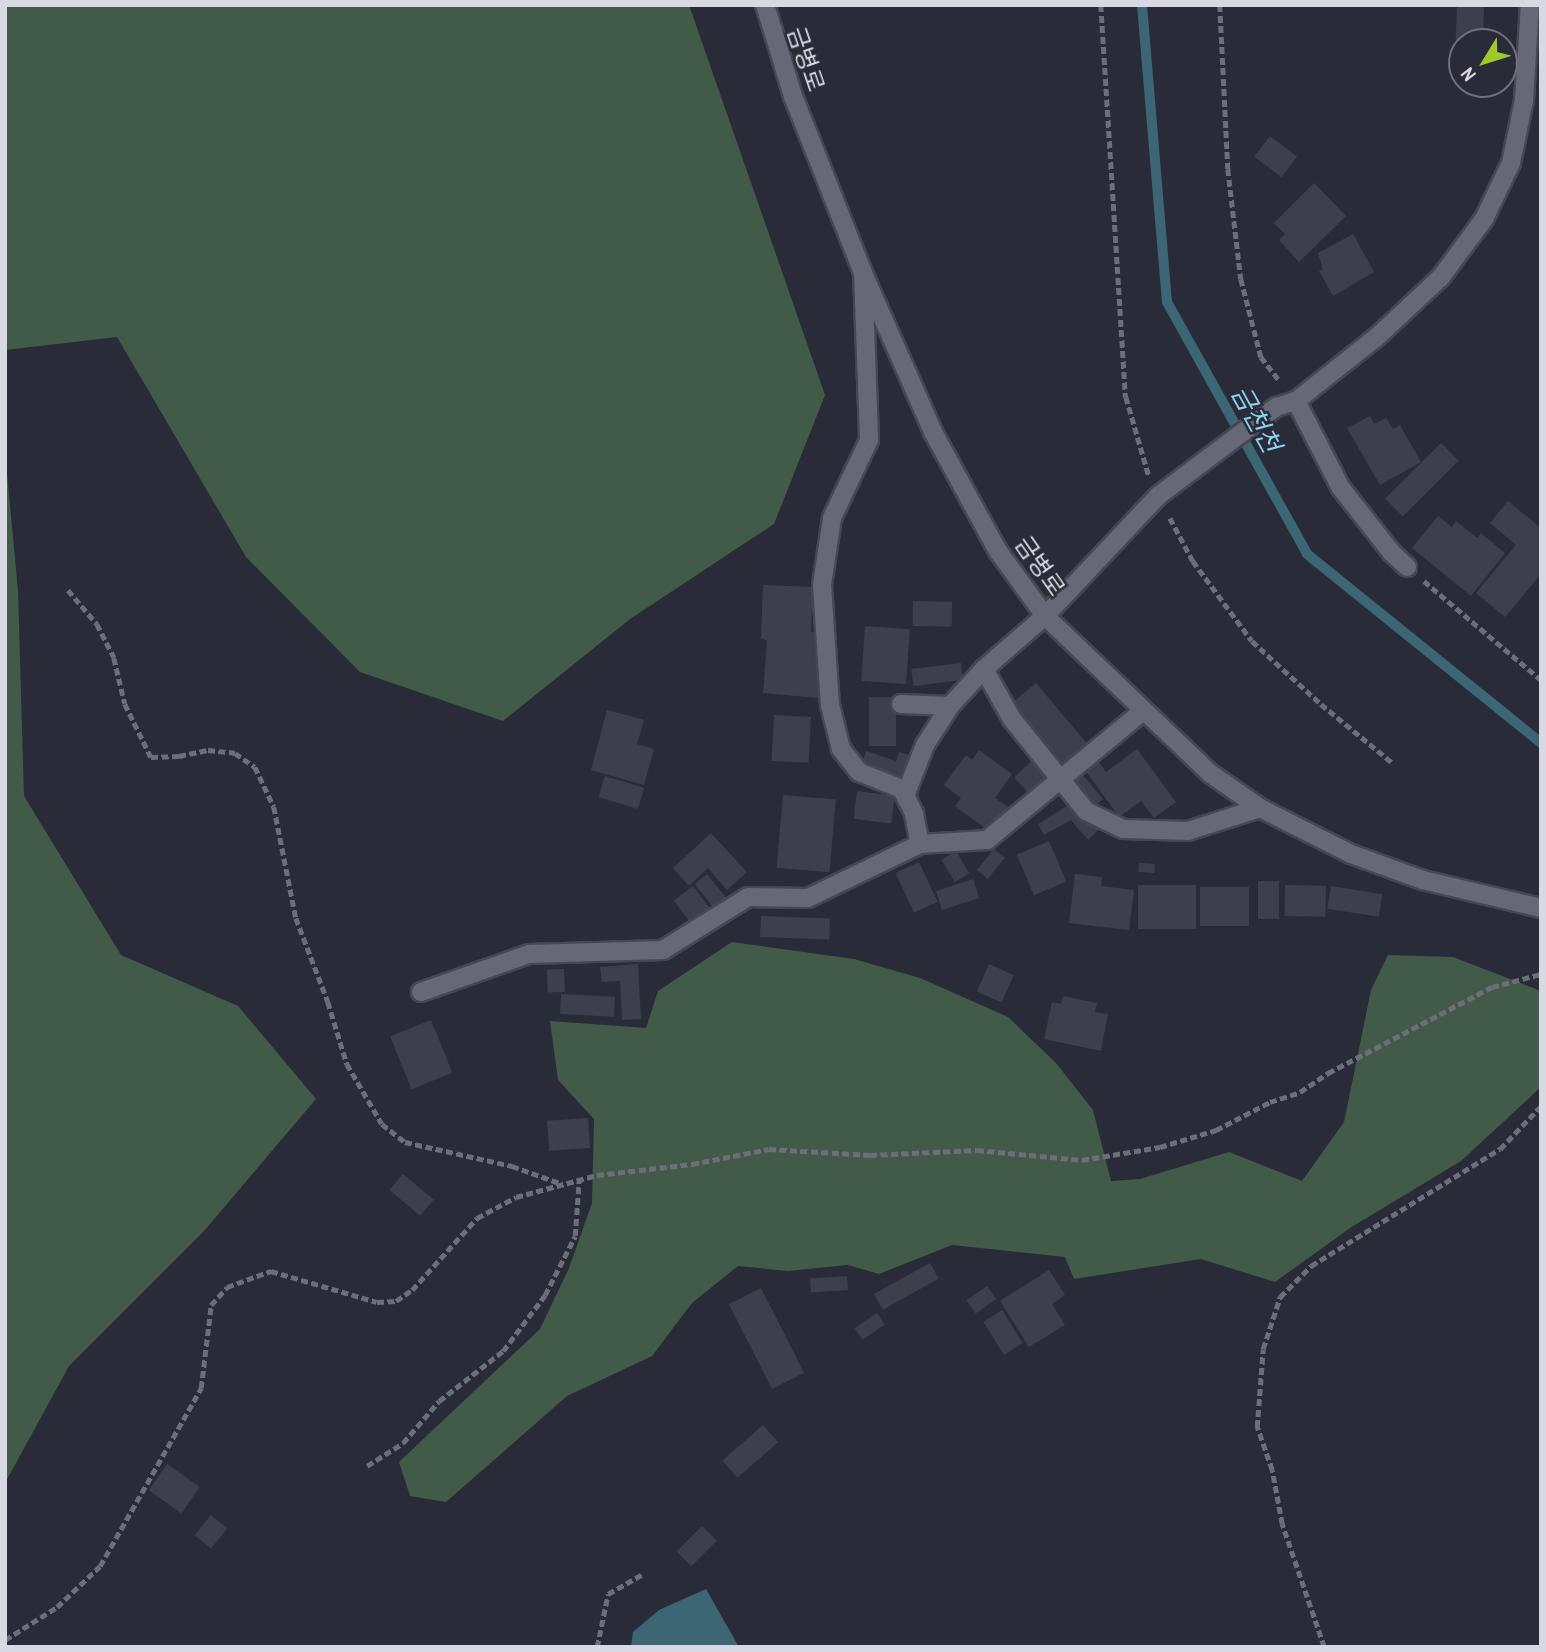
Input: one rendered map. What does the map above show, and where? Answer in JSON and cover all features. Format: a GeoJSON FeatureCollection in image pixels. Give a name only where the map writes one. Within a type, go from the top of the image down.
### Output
{"type":"FeatureCollection","features":[{"type":"Feature","properties":{"kind":"street","name":"금병로"},"geometry":{"type":"LineString","coordinates":[[765,5],[793,96],[863,273],[933,432],[998,551],[1045,616],[1211,774],[1260,808],[1350,854],[1423,880],[1541,908]]}},
{"type":"Feature","properties":{"kind":"street"},"geometry":{"type":"LineString","coordinates":[[905,796],[925,745],[950,706],[985,669],[1045,616],[1158,496],[1190,475],[1276,407],[1296,401],[1378,336],[1441,277],[1484,219],[1511,163],[1524,100],[1530,5]]}},
{"type":"Feature","properties":{"kind":"street"},"geometry":{"type":"LineString","coordinates":[[863,273],[869,440],[832,518],[822,585],[830,705],[841,749],[859,772],[902,789],[914,814],[920,844]]}},
{"type":"Feature","properties":{"kind":"street"},"geometry":{"type":"LineString","coordinates":[[1296,401],[1341,488],[1391,552],[1407,567]]}},
{"type":"Feature","properties":{"kind":"street"},"geometry":{"type":"LineString","coordinates":[[985,669],[1012,719],[1086,811],[1122,829],[1188,831],[1260,808]]}},
{"type":"Feature","properties":{"kind":"street"},"geometry":{"type":"LineString","coordinates":[[901,704],[950,706]]}},
{"type":"Feature","properties":{"kind":"street"},"geometry":{"type":"LineString","coordinates":[[421,992],[529,954],[663,950],[748,897],[808,898],[920,844],[987,840],[1143,711]]}},
{"type":"Feature","properties":{"kind":"path"},"geometry":{"type":"LineString","coordinates":[[1101,5],[1126,397],[1145,468],[1193,561],[1252,641],[1394,765]]}},
{"type":"Feature","properties":{"kind":"path"},"geometry":{"type":"LineString","coordinates":[[1220,5],[1228,169],[1241,279],[1261,358],[1296,401]]}},
{"type":"Feature","properties":{"kind":"path"},"geometry":{"type":"LineString","coordinates":[[1407,567],[1541,680]]}},
{"type":"Feature","properties":{"kind":"path"},"geometry":{"type":"LineString","coordinates":[[68,590],[97,624],[114,658],[125,704],[151,757],[208,750],[235,753],[255,767],[274,807],[296,918],[328,1002],[347,1064],[382,1124],[405,1142],[512,1166],[563,1184]]}},
{"type":"Feature","properties":{"kind":"path"},"geometry":{"type":"LineString","coordinates":[[5,1640],[57,1607],[100,1566],[201,1388],[211,1305],[227,1287],[271,1271],[377,1302],[396,1301],[412,1290],[477,1218],[516,1197],[579,1180],[769,1149],[870,1155],[977,1150],[1083,1160],[1160,1147],[1216,1130],[1270,1102],[1300,1092],[1328,1073],[1492,987],[1541,974]]}},
{"type":"Feature","properties":{"kind":"path"},"geometry":{"type":"LineString","coordinates":[[1324,1647],[1282,1524],[1272,1470],[1256,1427],[1263,1349],[1280,1297],[1311,1266],[1500,1149],[1541,1106]]}},
{"type":"Feature","properties":{"kind":"path"},"geometry":{"type":"LineString","coordinates":[[367,1466],[403,1443],[439,1401],[503,1351],[538,1304],[575,1236],[579,1180]]}},
{"type":"Feature","properties":{"kind":"path"},"geometry":{"type":"LineString","coordinates":[[597,1647],[608,1594],[642,1574]]}},
{"type":"Feature","properties":{"kind":"green space"},"geometry":{"type":"Polygon","coordinates":[[[5,5],[689,5],[825,395],[774,524],[630,619],[503,721],[360,672],[246,557],[117,337],[5,350],[5,5]]]}},
{"type":"Feature","properties":{"kind":"green space"},"geometry":{"type":"Polygon","coordinates":[[[5,451],[18,591],[24,796],[121,955],[238,1006],[316,1099],[204,1231],[69,1366],[5,1483],[5,451]]]}},
{"type":"Feature","properties":{"kind":"green space"},"geometry":{"type":"Polygon","coordinates":[[[732,942],[854,959],[920,978],[1008,1017],[1056,1063],[1093,1110],[1111,1181],[1140,1179],[1229,1152],[1302,1181],[1344,1122],[1371,990],[1388,955],[1453,957],[1541,991],[1541,1087],[1461,1161],[1350,1228],[1275,1282],[1201,1259],[1074,1279],[1065,1257],[952,1245],[879,1274],[848,1265],[788,1271],[738,1266],[692,1303],[652,1356],[567,1396],[446,1502],[410,1496],[399,1462],[540,1329],[569,1268],[592,1203],[594,1119],[558,1080],[550,1021],[646,1028],[658,991],[732,942]]]}},
{"type":"Feature","properties":{"kind":"water"},"geometry":{"type":"Polygon","coordinates":[[[706,1589],[739,1647],[631,1647],[633,1632],[659,1610],[706,1589]]]}},
{"type":"Feature","properties":{"kind":"building"},"geometry":{"type":"Polygon","coordinates":[[[1457,5],[1484,5],[1483,28],[1456,28],[1457,5]]]}},
{"type":"Feature","properties":{"kind":"building"},"geometry":{"type":"Polygon","coordinates":[[[1270,136],[1297,156],[1282,177],[1254,157],[1270,136]]]}},
{"type":"Feature","properties":{"kind":"building"},"geometry":{"type":"Polygon","coordinates":[[[1314,183],[1346,216],[1299,262],[1279,240],[1285,234],[1274,223],[1314,183]]]}},
{"type":"Feature","properties":{"kind":"building"},"geometry":{"type":"Polygon","coordinates":[[[1353,234],[1374,272],[1333,296],[1319,271],[1323,269],[1318,253],[1353,234]]]}},
{"type":"Feature","properties":{"kind":"building"},"geometry":{"type":"Polygon","coordinates":[[[1370,416],[1374,424],[1386,418],[1393,429],[1400,425],[1421,462],[1380,485],[1347,428],[1370,416]]]}},
{"type":"Feature","properties":{"kind":"building"},"geometry":{"type":"Polygon","coordinates":[[[1441,443],[1459,461],[1403,517],[1385,499],[1441,443]]]}},
{"type":"Feature","properties":{"kind":"building"},"geometry":{"type":"Polygon","coordinates":[[[1508,501],[1541,528],[1541,574],[1505,617],[1476,593],[1516,545],[1490,523],[1508,501]]]}},
{"type":"Feature","properties":{"kind":"building"},"geometry":{"type":"Polygon","coordinates":[[[1438,516],[1452,527],[1456,521],[1477,538],[1481,533],[1505,553],[1471,596],[1412,548],[1438,516]]]}},
{"type":"Feature","properties":{"kind":"building"},"geometry":{"type":"Polygon","coordinates":[[[763,585],[813,587],[811,632],[823,633],[818,698],[763,693],[767,641],[761,638],[763,585]]]}},
{"type":"Feature","properties":{"kind":"building"},"geometry":{"type":"Polygon","coordinates":[[[913,601],[952,602],[952,627],[913,626],[913,601]]]}},
{"type":"Feature","properties":{"kind":"building"},"geometry":{"type":"Polygon","coordinates":[[[865,626],[910,629],[906,684],[861,681],[865,626]]]}},
{"type":"Feature","properties":{"kind":"building"},"geometry":{"type":"Polygon","coordinates":[[[961,663],[963,680],[913,686],[911,669],[961,663]]]}},
{"type":"Feature","properties":{"kind":"building"},"geometry":{"type":"Polygon","coordinates":[[[1036,683],[1087,744],[1059,768],[1008,707],[1036,683]]]}},
{"type":"Feature","properties":{"kind":"building"},"geometry":{"type":"Polygon","coordinates":[[[869,697],[896,697],[896,746],[869,746],[869,697]]]}},
{"type":"Feature","properties":{"kind":"building"},"geometry":{"type":"Polygon","coordinates":[[[607,710],[644,720],[637,744],[654,749],[644,785],[591,770],[607,710]]]}},
{"type":"Feature","properties":{"kind":"building"},"geometry":{"type":"Polygon","coordinates":[[[774,715],[811,717],[809,763],[772,761],[774,715]]]}},
{"type":"Feature","properties":{"kind":"building"},"geometry":{"type":"Polygon","coordinates":[[[1137,749],[1176,802],[1154,818],[1141,801],[1119,817],[1083,767],[1096,758],[1106,772],[1137,749]]]}},
{"type":"Feature","properties":{"kind":"building"},"geometry":{"type":"Polygon","coordinates":[[[979,750],[1012,774],[995,798],[1011,809],[993,834],[955,806],[961,798],[944,785],[966,755],[972,760],[979,750]]]}},
{"type":"Feature","properties":{"kind":"building"},"geometry":{"type":"Polygon","coordinates":[[[866,751],[896,761],[899,752],[916,757],[906,786],[860,771],[866,751]]]}},
{"type":"Feature","properties":{"kind":"building"},"geometry":{"type":"Polygon","coordinates":[[[1036,757],[1051,773],[1029,794],[1014,777],[1036,757]]]}},
{"type":"Feature","properties":{"kind":"building"},"geometry":{"type":"Polygon","coordinates":[[[1081,773],[1103,799],[1091,809],[1069,783],[1081,773]]]}},
{"type":"Feature","properties":{"kind":"building"},"geometry":{"type":"Polygon","coordinates":[[[605,776],[644,788],[638,809],[599,797],[605,776]]]}},
{"type":"Feature","properties":{"kind":"building"},"geometry":{"type":"Polygon","coordinates":[[[857,791],[895,796],[891,823],[854,819],[857,791]]]}},
{"type":"Feature","properties":{"kind":"building"},"geometry":{"type":"Polygon","coordinates":[[[783,795],[836,800],[829,872],[777,868],[783,795]]]}},
{"type":"Feature","properties":{"kind":"building"},"geometry":{"type":"Polygon","coordinates":[[[1075,801],[1098,830],[1088,840],[1071,820],[1044,835],[1038,824],[1075,801]]]}},
{"type":"Feature","properties":{"kind":"building"},"geometry":{"type":"Polygon","coordinates":[[[711,833],[747,872],[727,890],[708,868],[689,886],[673,868],[711,833]]]}},
{"type":"Feature","properties":{"kind":"building"},"geometry":{"type":"Polygon","coordinates":[[[1049,841],[1066,882],[1034,895],[1017,855],[1049,841]]]}},
{"type":"Feature","properties":{"kind":"building"},"geometry":{"type":"Polygon","coordinates":[[[994,849],[1005,858],[988,879],[977,870],[994,849]]]}},
{"type":"Feature","properties":{"kind":"building"},"geometry":{"type":"Polygon","coordinates":[[[956,851],[969,873],[955,882],[941,860],[956,851]]]}},
{"type":"Feature","properties":{"kind":"building"},"geometry":{"type":"Polygon","coordinates":[[[919,862],[938,902],[914,913],[895,873],[919,862]]]}},
{"type":"Feature","properties":{"kind":"building"},"geometry":{"type":"Polygon","coordinates":[[[1139,863],[1155,864],[1154,873],[1138,872],[1139,863]]]}},
{"type":"Feature","properties":{"kind":"building"},"geometry":{"type":"Polygon","coordinates":[[[707,874],[727,899],[715,909],[695,884],[707,874]]]}},
{"type":"Feature","properties":{"kind":"building"},"geometry":{"type":"Polygon","coordinates":[[[1075,874],[1102,877],[1101,886],[1134,890],[1129,930],[1069,923],[1075,874]]]}},
{"type":"Feature","properties":{"kind":"building"},"geometry":{"type":"Polygon","coordinates":[[[973,879],[979,898],[942,910],[936,891],[973,879]]]}},
{"type":"Feature","properties":{"kind":"building"},"geometry":{"type":"Polygon","coordinates":[[[1258,881],[1279,881],[1279,919],[1258,919],[1258,881]]]}},
{"type":"Feature","properties":{"kind":"building"},"geometry":{"type":"Polygon","coordinates":[[[1138,885],[1196,885],[1196,929],[1138,929],[1138,885]]]}},
{"type":"Feature","properties":{"kind":"building"},"geometry":{"type":"Polygon","coordinates":[[[1285,885],[1326,886],[1325,917],[1284,916],[1285,885]]]}},
{"type":"Feature","properties":{"kind":"building"},"geometry":{"type":"Polygon","coordinates":[[[693,886],[711,910],[692,924],[674,900],[693,886]]]}},
{"type":"Feature","properties":{"kind":"building"},"geometry":{"type":"Polygon","coordinates":[[[1331,886],[1382,894],[1379,917],[1327,909],[1331,886]]]}},
{"type":"Feature","properties":{"kind":"building"},"geometry":{"type":"Polygon","coordinates":[[[1200,887],[1249,887],[1249,926],[1200,926],[1200,887]]]}},
{"type":"Feature","properties":{"kind":"building"},"geometry":{"type":"Polygon","coordinates":[[[761,916],[830,918],[829,939],[760,937],[761,916]]]}},
{"type":"Feature","properties":{"kind":"building"},"geometry":{"type":"Polygon","coordinates":[[[638,964],[641,1019],[622,1020],[620,981],[602,982],[600,967],[638,964]]]}},
{"type":"Feature","properties":{"kind":"building"},"geometry":{"type":"Polygon","coordinates":[[[989,964],[1014,975],[1001,1002],[977,991],[989,964]]]}},
{"type":"Feature","properties":{"kind":"building"},"geometry":{"type":"Polygon","coordinates":[[[564,969],[565,992],[548,993],[547,970],[564,969]]]}},
{"type":"Feature","properties":{"kind":"building"},"geometry":{"type":"Polygon","coordinates":[[[561,994],[615,997],[614,1017],[560,1014],[561,994]]]}},
{"type":"Feature","properties":{"kind":"building"},"geometry":{"type":"Polygon","coordinates":[[[1063,996],[1097,1003],[1095,1012],[1108,1014],[1101,1051],[1044,1039],[1052,1002],[1061,1004],[1063,996]]]}},
{"type":"Feature","properties":{"kind":"building"},"geometry":{"type":"Polygon","coordinates":[[[431,1020],[452,1073],[412,1089],[390,1036],[431,1020]]]}},
{"type":"Feature","properties":{"kind":"building"},"geometry":{"type":"Polygon","coordinates":[[[588,1118],[590,1148],[549,1151],[547,1121],[588,1118]]]}},
{"type":"Feature","properties":{"kind":"building"},"geometry":{"type":"Polygon","coordinates":[[[403,1174],[434,1200],[420,1216],[390,1190],[403,1174]]]}},
{"type":"Feature","properties":{"kind":"building"},"geometry":{"type":"Polygon","coordinates":[[[930,1263],[939,1279],[883,1310],[874,1294],[930,1263]]]}},
{"type":"Feature","properties":{"kind":"building"},"geometry":{"type":"Polygon","coordinates":[[[1049,1270],[1065,1295],[1052,1304],[1065,1325],[1029,1347],[1000,1301],[1049,1270]]]}},
{"type":"Feature","properties":{"kind":"building"},"geometry":{"type":"Polygon","coordinates":[[[847,1276],[848,1290],[811,1293],[810,1279],[847,1276]]]}},
{"type":"Feature","properties":{"kind":"building"},"geometry":{"type":"Polygon","coordinates":[[[987,1286],[996,1299],[976,1313],[967,1300],[987,1286]]]}},
{"type":"Feature","properties":{"kind":"building"},"geometry":{"type":"Polygon","coordinates":[[[761,1288],[804,1373],[772,1389],[729,1304],[761,1288]]]}},
{"type":"Feature","properties":{"kind":"building"},"geometry":{"type":"Polygon","coordinates":[[[1002,1310],[1023,1343],[1004,1355],[983,1322],[1002,1310]]]}},
{"type":"Feature","properties":{"kind":"building"},"geometry":{"type":"Polygon","coordinates":[[[877,1313],[885,1325],[862,1340],[855,1328],[877,1313]]]}},
{"type":"Feature","properties":{"kind":"building"},"geometry":{"type":"Polygon","coordinates":[[[763,1425],[778,1442],[737,1478],[722,1460],[763,1425]]]}},
{"type":"Feature","properties":{"kind":"building"},"geometry":{"type":"Polygon","coordinates":[[[167,1464],[200,1487],[181,1513],[149,1490],[167,1464]]]}},
{"type":"Feature","properties":{"kind":"building"},"geometry":{"type":"Polygon","coordinates":[[[211,1515],[227,1528],[211,1548],[195,1535],[211,1515]]]}},
{"type":"Feature","properties":{"kind":"building"},"geometry":{"type":"Polygon","coordinates":[[[702,1526],[717,1541],[691,1566],[677,1551],[702,1526]]]}},
{"type":"Feature","properties":{"kind":"waterway","name":"금천천"},"geometry":{"type":"LineString","coordinates":[[1142,5],[1167,302],[1307,554],[1541,743]]}}]}
